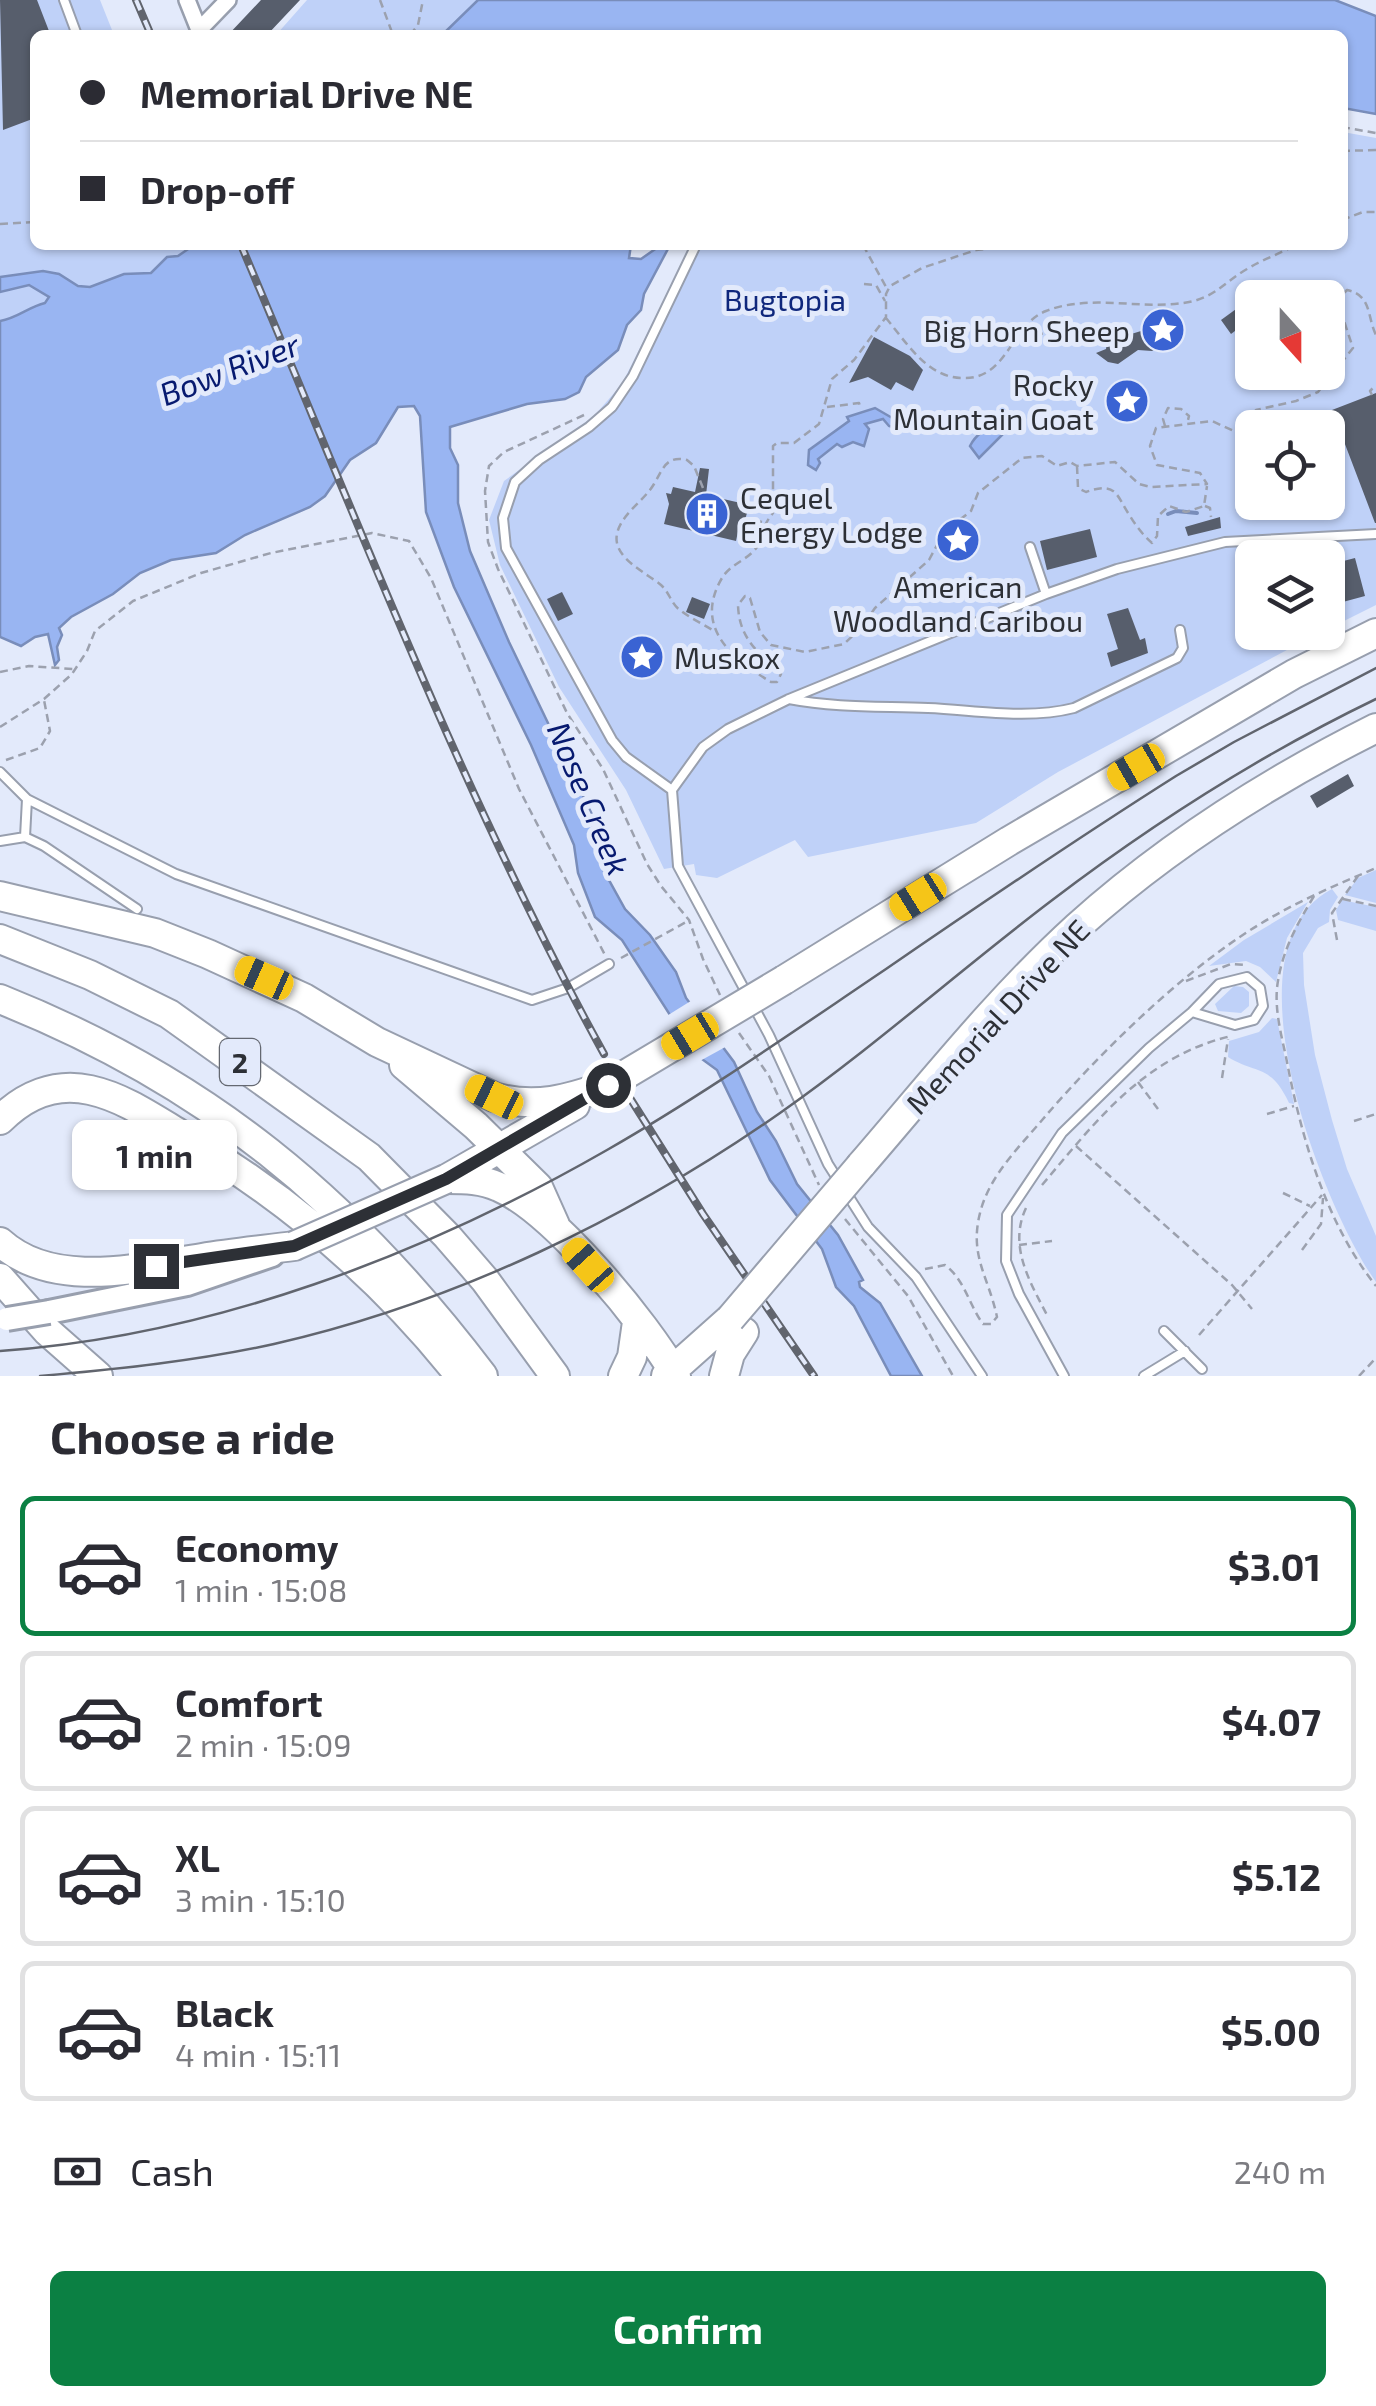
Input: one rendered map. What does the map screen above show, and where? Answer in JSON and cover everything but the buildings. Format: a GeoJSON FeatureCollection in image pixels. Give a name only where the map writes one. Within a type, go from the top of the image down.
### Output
{"type":"FeatureCollection","features":[{"type":"Feature","properties":{"kind":"highway"},"geometry":{"type":"LineString","coordinates":[[0,1242],[41,1266],[81,1271],[156,1266],[294,1246],[446,1179],[784,980],[1059,811],[1294,674],[1376,633]]}},
{"type":"Feature","properties":{"kind":"highway","name":"Memorial Drive NE"},"geometry":{"type":"LineString","coordinates":[[737,1326],[767,1300],[789,1252],[861,1165],[1001,1002],[1078,927],[1166,854],[1220,818],[1376,728]]}},
{"type":"Feature","properties":{"kind":"highway"},"geometry":{"type":"LineString","coordinates":[[0,896],[155,933],[304,998],[376,1042],[494,1097],[546,1104],[608,1085]]}},
{"type":"Feature","properties":{"kind":"highway","name":"2"},"geometry":{"type":"LineString","coordinates":[[0,939],[130,994],[183,1023],[369,1157],[448,1236],[555,1376]]}},
{"type":"Feature","properties":{"kind":"highway","name":"2"},"geometry":{"type":"LineString","coordinates":[[0,999],[109,1047],[228,1120],[318,1192],[404,1277],[483,1376]]}},
{"type":"Feature","properties":{"kind":"highway"},"geometry":{"type":"LineString","coordinates":[[376,1042],[500,1149],[538,1188],[557,1230]]}},
{"type":"Feature","properties":{"kind":"highway"},"geometry":{"type":"LineString","coordinates":[[0,1120],[23,1100],[66,1088],[87,1089],[147,1114],[219,1157],[349,1256],[407,1314],[460,1376]]}},
{"type":"Feature","properties":{"kind":"highway"},"geometry":{"type":"LineString","coordinates":[[446,1179],[479,1180],[500,1187],[557,1230],[637,1322],[672,1374],[737,1326]]}},
{"type":"Feature","properties":{"kind":"highway"},"geometry":{"type":"LineString","coordinates":[[0,1278],[47,1331],[98,1376]]}},
{"type":"Feature","properties":{"kind":"highway"},"geometry":{"type":"LineString","coordinates":[[624,1376],[632,1358],[637,1322]]}},
{"type":"Feature","properties":{"kind":"highway"},"geometry":{"type":"LineString","coordinates":[[724,1376],[737,1326]]}},
{"type":"Feature","properties":{"kind":"main road"},"geometry":{"type":"LineString","coordinates":[[3,1319],[187,1284],[294,1246]]}},
{"type":"Feature","properties":{"kind":"street"},"geometry":{"type":"LineString","coordinates":[[187,0],[199,30],[228,0]]}},
{"type":"Feature","properties":{"kind":"lane"},"geometry":{"type":"LineString","coordinates":[[64,0],[75,30]]}},
{"type":"Feature","properties":{"kind":"lane"},"geometry":{"type":"LineString","coordinates":[[672,790],[626,756],[612,740],[506,548],[504,518],[508,496],[524,472],[602,418],[622,395],[694,250]]}},
{"type":"Feature","properties":{"kind":"lane"},"geometry":{"type":"LineString","coordinates":[[982,1376],[916,1277],[868,1227],[828,1164],[769,1035],[678,866],[672,790],[703,747],[728,728],[789,698],[1046,594],[1117,570],[1224,542],[1376,534]]}},
{"type":"Feature","properties":{"kind":"lane"},"geometry":{"type":"LineString","coordinates":[[1030,547],[1046,594]]}},
{"type":"Feature","properties":{"kind":"lane"},"geometry":{"type":"LineString","coordinates":[[789,698],[824,706],[1000,714],[1058,712],[1177,658],[1184,642],[1180,630]]}},
{"type":"Feature","properties":{"kind":"lane"},"geometry":{"type":"LineString","coordinates":[[0,772],[27,799],[176,874],[532,1000],[568,988],[609,964]]}},
{"type":"Feature","properties":{"kind":"lane"},"geometry":{"type":"LineString","coordinates":[[25,837],[27,799]]}},
{"type":"Feature","properties":{"kind":"lane"},"geometry":{"type":"LineString","coordinates":[[0,841],[25,837],[44,846],[137,909]]}},
{"type":"Feature","properties":{"kind":"lane"},"geometry":{"type":"LineString","coordinates":[[1064,1376],[1019,1294],[1006,1261],[1007,1215],[1062,1133],[1219,984],[1247,977],[1260,988],[1264,1006],[1254,1020],[1235,1025],[1192,1012]]}},
{"type":"Feature","properties":{"kind":"lane"},"geometry":{"type":"LineString","coordinates":[[1164,1330],[1202,1370]]}},
{"type":"Feature","properties":{"kind":"lane"},"geometry":{"type":"LineString","coordinates":[[1144,1376],[1184,1352]]}},
{"type":"Feature","properties":{"kind":"path"},"geometry":{"type":"LineString","coordinates":[[380,0],[391,30]]}},
{"type":"Feature","properties":{"kind":"path"},"geometry":{"type":"LineString","coordinates":[[414,30],[422,0]]}},
{"type":"Feature","properties":{"kind":"path"},"geometry":{"type":"LineString","coordinates":[[1348,129],[1376,133]]}},
{"type":"Feature","properties":{"kind":"path"},"geometry":{"type":"LineString","coordinates":[[1348,151],[1376,150]]}},
{"type":"Feature","properties":{"kind":"path"},"geometry":{"type":"LineString","coordinates":[[1348,218],[1376,212]]}},
{"type":"Feature","properties":{"kind":"path"},"geometry":{"type":"LineString","coordinates":[[0,224],[30,222]]}},
{"type":"Feature","properties":{"kind":"path"},"geometry":{"type":"LineString","coordinates":[[866,250],[888,290]]}},
{"type":"Feature","properties":{"kind":"path"},"geometry":{"type":"LineString","coordinates":[[976,250],[902,277],[888,290],[886,317],[854,360],[832,380],[819,424],[794,443],[772,446],[773,513],[764,522],[756,549],[721,579],[713,611],[715,632],[722,644],[771,682],[777,682],[781,674],[756,653],[740,627],[738,605],[742,598],[750,598],[760,632],[771,645],[805,652],[844,644],[876,608],[929,560],[944,532],[971,511],[978,493],[1022,458],[1042,456],[1057,466],[1070,462],[1078,466],[1114,462],[1127,469],[1140,484],[1151,487],[1207,484]]}},
{"type":"Feature","properties":{"kind":"path"},"geometry":{"type":"LineString","coordinates":[[886,317],[927,365],[949,377],[964,379],[993,369],[1026,322],[1037,315],[1070,305],[1167,305],[1206,298],[1245,270],[1285,250]]}},
{"type":"Feature","properties":{"kind":"path"},"geometry":{"type":"LineString","coordinates":[[864,284],[876,285],[886,302]]}},
{"type":"Feature","properties":{"kind":"path"},"geometry":{"type":"LineString","coordinates":[[1345,292],[1362,296],[1376,335]]}},
{"type":"Feature","properties":{"kind":"path"},"geometry":{"type":"LineString","coordinates":[[1345,324],[1353,348],[1345,358]]}},
{"type":"Feature","properties":{"kind":"path"},"geometry":{"type":"LineString","coordinates":[[1020,332],[1033,336],[1118,336]]}},
{"type":"Feature","properties":{"kind":"path"},"geometry":{"type":"LineString","coordinates":[[1372,395],[1370,391],[1376,385]]}},
{"type":"Feature","properties":{"kind":"path"},"geometry":{"type":"LineString","coordinates":[[1204,506],[1207,484],[1200,474],[1158,465],[1150,446],[1156,428],[1212,421],[1236,432],[1256,410],[1296,402],[1320,390]]}},
{"type":"Feature","properties":{"kind":"path"},"geometry":{"type":"LineString","coordinates":[[826,407],[858,403],[860,410]]}},
{"type":"Feature","properties":{"kind":"path"},"geometry":{"type":"LineString","coordinates":[[1165,426],[1163,419],[1168,408],[1189,416],[1187,425]]}},
{"type":"Feature","properties":{"kind":"path"},"geometry":{"type":"LineString","coordinates":[[0,727],[44,699],[74,670],[96,631],[133,600],[270,553],[372,533],[409,541],[431,578],[519,788],[609,964],[689,920],[647,864],[603,769],[566,713],[488,542],[485,492],[488,466],[504,452],[590,412]]}},
{"type":"Feature","properties":{"kind":"path"},"geometry":{"type":"LineString","coordinates":[[703,488],[694,466],[687,460],[671,460],[663,465],[646,495],[626,516],[616,542],[628,558],[666,590],[675,606],[715,632]]}},
{"type":"Feature","properties":{"kind":"path"},"geometry":{"type":"LineString","coordinates":[[1078,466],[1078,488],[1086,492],[1110,488],[1123,499],[1127,512],[1152,543],[1157,536],[1158,516],[1169,506],[1186,512],[1204,506],[1210,508],[1211,517]]}},
{"type":"Feature","properties":{"kind":"path"},"geometry":{"type":"LineString","coordinates":[[746,518],[764,522]]}},
{"type":"Feature","properties":{"kind":"path"},"geometry":{"type":"LineString","coordinates":[[0,672],[29,666],[74,670]]}},
{"type":"Feature","properties":{"kind":"path"},"geometry":{"type":"LineString","coordinates":[[0,764],[14,755],[40,748],[50,731],[44,699]]}},
{"type":"Feature","properties":{"kind":"path"},"geometry":{"type":"LineString","coordinates":[[1337,940],[1332,913],[1359,875]]}},
{"type":"Feature","properties":{"kind":"path"},"geometry":{"type":"LineString","coordinates":[[1314,896],[1286,948],[1275,1012],[1296,1106],[1323,1194],[1376,1286]]}},
{"type":"Feature","properties":{"kind":"path"},"geometry":{"type":"LineString","coordinates":[[1340,898],[1376,906]]}},
{"type":"Feature","properties":{"kind":"path"},"geometry":{"type":"LineString","coordinates":[[1042,1185],[1075,1145],[1162,1063],[1196,1046],[1239,1035]]}},
{"type":"Feature","properties":{"kind":"path"},"geometry":{"type":"LineString","coordinates":[[1222,1078],[1228,1037]]}},
{"type":"Feature","properties":{"kind":"path"},"geometry":{"type":"LineString","coordinates":[[1138,1082],[1158,1109]]}},
{"type":"Feature","properties":{"kind":"path"},"geometry":{"type":"LineString","coordinates":[[1267,1114],[1296,1106]]}},
{"type":"Feature","properties":{"kind":"path"},"geometry":{"type":"LineString","coordinates":[[1354,1121],[1376,1114]]}},
{"type":"Feature","properties":{"kind":"path"},"geometry":{"type":"LineString","coordinates":[[1075,1145],[1252,1310]]}},
{"type":"Feature","properties":{"kind":"path"},"geometry":{"type":"LineString","coordinates":[[1283,1193],[1311,1207]]}},
{"type":"Feature","properties":{"kind":"path"},"geometry":{"type":"LineString","coordinates":[[1198,1336],[1323,1194]]}},
{"type":"Feature","properties":{"kind":"path"},"geometry":{"type":"LineString","coordinates":[[1302,1250],[1321,1224],[1323,1194]]}},
{"type":"Feature","properties":{"kind":"path"},"geometry":{"type":"LineString","coordinates":[[1031,1198],[1022,1215],[1019,1245],[1025,1273],[1047,1314]]}},
{"type":"Feature","properties":{"kind":"path"},"geometry":{"type":"LineString","coordinates":[[1019,1245],[1052,1242]]}},
{"type":"Feature","properties":{"kind":"path"},"geometry":{"type":"LineString","coordinates":[[1359,1376],[1376,1358]]}},
{"type":"Feature","properties":{"kind":"green space"},"geometry":{"type":"Polygon","coordinates":[[[0,0],[100,0],[112,30],[30,30],[30,250],[206,253],[0,330],[0,0]]]}},
{"type":"Feature","properties":{"kind":"green space"},"geometry":{"type":"Polygon","coordinates":[[[307,0],[478,0],[447,30],[280,30],[307,0]]]}},
{"type":"Feature","properties":{"kind":"green space","name":"Bugtopia"},"geometry":{"type":"Polygon","coordinates":[[[1348,133],[1376,138],[1376,605],[1345,620],[1345,540],[1235,540],[1235,650],[1287,650],[1058,772],[976,823],[808,857],[795,840],[717,878],[696,875],[694,864],[664,869],[626,790],[559,687],[500,565],[489,520],[504,481],[594,416],[622,384],[689,250],[1348,250],[1348,133]]]}},
{"type":"Feature","properties":{"kind":"green space"},"geometry":{"type":"Polygon","coordinates":[[[1376,870],[1376,903],[1345,895],[1358,878],[1376,870]]]}},
{"type":"Feature","properties":{"kind":"green space"},"geometry":{"type":"Polygon","coordinates":[[[1332,889],[1338,897],[1330,910],[1329,922],[1318,928],[1303,953],[1304,985],[1315,1055],[1332,1120],[1347,1169],[1376,1236],[1376,1282],[1332,1199],[1310,1142],[1292,1081],[1283,1020],[1284,965],[1299,920],[1332,889]]]}},
{"type":"Feature","properties":{"kind":"green space"},"geometry":{"type":"Polygon","coordinates":[[[1342,900],[1376,907],[1376,931],[1338,920],[1336,910],[1342,900]]]}},
{"type":"Feature","properties":{"kind":"green space"},"geometry":{"type":"Polygon","coordinates":[[[1308,902],[1287,938],[1276,982],[1260,967],[1246,961],[1209,966],[1244,940],[1308,902]]]}},
{"type":"Feature","properties":{"kind":"green space"},"geometry":{"type":"Polygon","coordinates":[[[1234,986],[1249,992],[1249,1006],[1241,1013],[1218,1011],[1215,1004],[1234,986]]]}},
{"type":"Feature","properties":{"kind":"green space"},"geometry":{"type":"Polygon","coordinates":[[[1272,1018],[1277,1019],[1294,1104],[1289,1103],[1269,1076],[1228,1057],[1229,1041],[1259,1032],[1272,1018]]]}},
{"type":"Feature","properties":{"kind":"water"},"geometry":{"type":"Polygon","coordinates":[[[478,0],[1335,0],[1376,16],[1376,114],[1348,109],[1348,30],[447,30],[478,0]]]}},
{"type":"Feature","properties":{"kind":"water","name":"Bow River"},"geometry":{"type":"Polygon","coordinates":[[[187,250],[630,250],[629,258],[641,259],[654,250],[667,250],[618,350],[586,377],[579,392],[565,399],[527,404],[450,427],[450,448],[458,465],[458,503],[470,551],[509,642],[599,829],[604,871],[625,909],[650,935],[676,972],[686,998],[734,1062],[797,1184],[838,1235],[863,1280],[860,1287],[880,1303],[922,1376],[891,1376],[854,1306],[836,1287],[822,1249],[770,1180],[717,1070],[695,1054],[622,940],[595,917],[578,873],[574,845],[531,745],[454,587],[426,512],[420,416],[414,406],[398,407],[376,443],[350,460],[325,496],[310,507],[245,535],[216,553],[171,560],[140,573],[113,594],[71,617],[59,628],[62,635],[55,665],[48,634],[21,646],[0,637],[0,321],[45,303],[49,297],[29,285],[0,292],[0,277],[43,271],[90,287],[124,274],[151,273],[167,257],[187,250]]]}},
{"type":"Feature","properties":{"kind":"water"},"geometry":{"type":"Polygon","coordinates":[[[875,408],[894,419],[903,416],[912,428],[905,431],[889,426],[883,419],[865,424],[869,429],[864,446],[853,442],[842,447],[837,444],[818,459],[816,470],[808,465],[809,450],[849,421],[847,417],[875,408]]]}},
{"type":"Feature","properties":{"kind":"water"},"geometry":{"type":"Polygon","coordinates":[[[1000,423],[1007,430],[979,458],[970,446],[972,442],[1000,423]]]}},
{"type":"Feature","properties":{"kind":"pier"},"geometry":{"type":"Polygon","coordinates":[[[694,999],[729,1045],[698,1062],[682,1047],[665,1017],[694,999]]]}},
{"type":"Feature","properties":{"kind":"waterway"},"geometry":{"type":"LineString","coordinates":[[1168,514],[1197,513]]}},
{"type":"Feature","properties":{"kind":"tram line"},"geometry":{"type":"LineString","coordinates":[[0,1351],[159,1328],[237,1308],[314,1284],[465,1224],[607,1150],[713,1085],[1176,776],[1376,668]]}},
{"type":"Feature","properties":{"kind":"tram line"},"geometry":{"type":"LineString","coordinates":[[40,1376],[216,1355],[341,1327],[474,1281],[601,1221],[663,1188],[780,1113],[1051,901],[1168,818],[1291,743],[1376,699]]}},
{"type":"Feature","properties":{"kind":"railway"},"geometry":{"type":"LineString","coordinates":[[136,0],[149,30]]}},
{"type":"Feature","properties":{"kind":"railway"},"geometry":{"type":"LineString","coordinates":[[243,250],[457,756],[552,956],[604,1054]]}},
{"type":"Feature","properties":{"kind":"railway"},"geometry":{"type":"LineString","coordinates":[[630,1098],[703,1214],[814,1376]]}},
{"type":"Feature","properties":{"kind":"place","name":"Big Horn Sheep"},"geometry":{"type":"Point","coordinates":[1163,330]}},
{"type":"Feature","properties":{"kind":"place","name":"Rocky Mountain Goat"},"geometry":{"type":"Point","coordinates":[1127,401]}},
{"type":"Feature","properties":{"kind":"place","name":"Cequel Energy Lodge"},"geometry":{"type":"Point","coordinates":[707,514]}},
{"type":"Feature","properties":{"kind":"place","name":"American Woodland Caribou"},"geometry":{"type":"Point","coordinates":[958,540]}},
{"type":"Feature","properties":{"kind":"place","name":"Muskox"},"geometry":{"type":"Point","coordinates":[642,657]}},
{"type":"Feature","properties":{"kind":"route"},"geometry":{"type":"LineString","coordinates":[[156,1266],[294,1246],[446,1179],[608,1085]]}},
{"type":"Feature","properties":{"kind":"water label","name":"Nose Creek"},"geometry":{"type":"Point","coordinates":[590,798]}}]}
